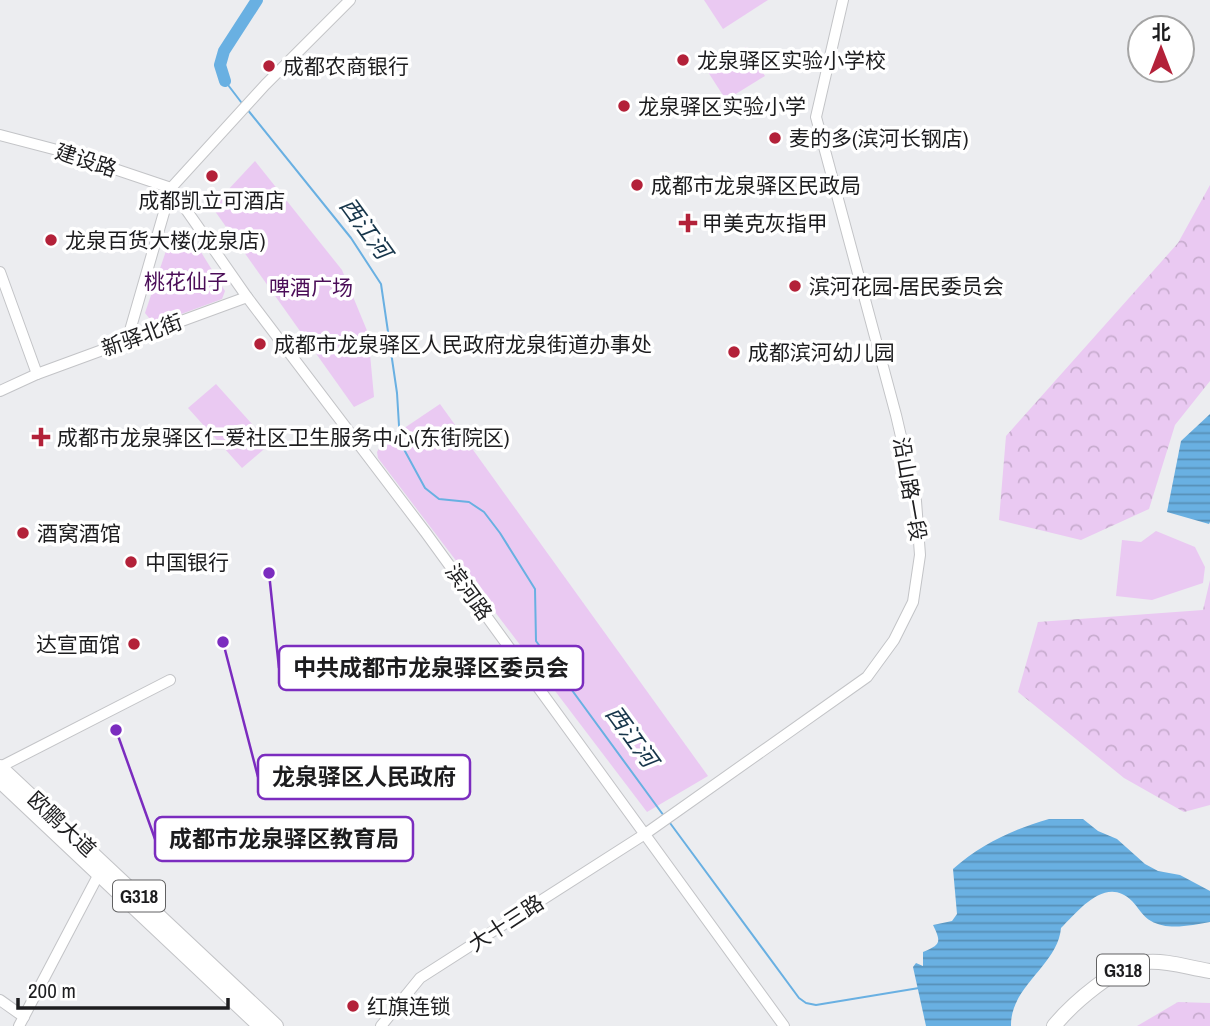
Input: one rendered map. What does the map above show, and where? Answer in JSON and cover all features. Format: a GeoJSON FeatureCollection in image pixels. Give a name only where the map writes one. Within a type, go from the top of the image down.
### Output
{"type":"FeatureCollection","features":[{"type":"Feature","properties":{"kind":"highway","name":"欧鹏大道"},"geometry":{"type":"LineString","coordinates":[[0,767],[260,1026]]}},
{"type":"Feature","properties":{"kind":"highway","name":"欧鹏大道"},"geometry":{"type":"LineString","coordinates":[[0,781],[276,1026]]}},
{"type":"Feature","properties":{"kind":"highway","name":"G318"},"geometry":{"type":"LineString","coordinates":[[1054,1026],[1083,996],[1130,966],[1153,961],[1210,971]]}},
{"type":"Feature","properties":{"kind":"street"},"geometry":{"type":"LineString","coordinates":[[127,341],[171,188],[265,85],[350,0]]}},
{"type":"Feature","properties":{"kind":"street","name":"沿山路一段"},"geometry":{"type":"LineString","coordinates":[[645,834],[867,677],[894,640],[913,602],[920,555],[916,502],[897,415],[816,117],[842,0]]}},
{"type":"Feature","properties":{"kind":"street","name":"建设路"},"geometry":{"type":"LineString","coordinates":[[0,135],[61,151],[171,188]]}},
{"type":"Feature","properties":{"kind":"street","name":"滨河路"},"geometry":{"type":"LineString","coordinates":[[171,188],[247,297],[433,543],[784,1026]]}},
{"type":"Feature","properties":{"kind":"street"},"geometry":{"type":"LineString","coordinates":[[0,272],[37,374]]}},
{"type":"Feature","properties":{"kind":"street","name":"新驿北街"},"geometry":{"type":"LineString","coordinates":[[0,391],[37,374],[247,297]]}},
{"type":"Feature","properties":{"kind":"street"},"geometry":{"type":"LineString","coordinates":[[0,767],[170,680]]}},
{"type":"Feature","properties":{"kind":"street","name":"大十三路"},"geometry":{"type":"LineString","coordinates":[[381,1026],[420,978],[645,834]]}},
{"type":"Feature","properties":{"kind":"street"},"geometry":{"type":"LineString","coordinates":[[0,1000],[22,1021],[102,869]]}},
{"type":"Feature","properties":{"kind":"green space"},"geometry":{"type":"Polygon","coordinates":[[[704,0],[768,0],[723,29],[704,0]]]}},
{"type":"Feature","properties":{"kind":"green space"},"geometry":{"type":"Polygon","coordinates":[[[746,47],[765,76],[726,100],[708,72],[746,47]]]}},
{"type":"Feature","properties":{"kind":"green space","name":"啤酒广场"},"geometry":{"type":"Polygon","coordinates":[[[255,161],[342,270],[368,333],[374,397],[354,407],[212,207],[255,161]]]}},
{"type":"Feature","properties":{"kind":"green space"},"geometry":{"type":"Polygon","coordinates":[[[1210,185],[1210,381],[1175,425],[1149,509],[1081,540],[999,520],[1006,436],[1178,243],[1210,185]]]}},
{"type":"Feature","properties":{"kind":"green space","name":"桃花仙子"},"geometry":{"type":"Polygon","coordinates":[[[188,231],[225,291],[222,299],[154,324],[145,313],[172,233],[188,231]]]}},
{"type":"Feature","properties":{"kind":"green space"},"geometry":{"type":"Polygon","coordinates":[[[216,384],[270,444],[242,468],[188,408],[216,384]]]}},
{"type":"Feature","properties":{"kind":"green space"},"geometry":{"type":"Polygon","coordinates":[[[440,404],[708,776],[647,812],[378,458],[377,452],[382,443],[440,404]]]}},
{"type":"Feature","properties":{"kind":"green space"},"geometry":{"type":"Polygon","coordinates":[[[1156,531],[1195,547],[1205,567],[1203,583],[1152,600],[1116,596],[1122,540],[1141,542],[1156,531]]]}},
{"type":"Feature","properties":{"kind":"green space"},"geometry":{"type":"Polygon","coordinates":[[[1210,580],[1210,805],[1184,812],[1124,778],[1018,692],[1038,622],[1203,610],[1210,580]]]}},
{"type":"Feature","properties":{"kind":"green space"},"geometry":{"type":"Polygon","coordinates":[[[1178,1002],[1210,1003],[1210,1026],[1137,1026],[1178,1002]]]}},
{"type":"Feature","properties":{"kind":"water"},"geometry":{"type":"Polygon","coordinates":[[[1210,414],[1209,524],[1167,512],[1181,441],[1210,414]]]}},
{"type":"Feature","properties":{"kind":"water"},"geometry":{"type":"Polygon","coordinates":[[[1049,819],[1083,819],[1098,831],[1117,839],[1145,864],[1158,871],[1180,875],[1210,891],[1210,922],[1165,926],[1151,921],[1122,894],[1103,893],[1085,905],[1061,928],[1052,953],[1018,999],[1011,1026],[926,1026],[913,967],[916,963],[923,966],[923,952],[938,943],[933,925],[952,921],[957,914],[953,869],[998,838],[1049,819]]]}},
{"type":"Feature","properties":{"kind":"waterway","name":"西江河"},"geometry":{"type":"LineString","coordinates":[[225,81],[220,65],[224,51],[257,0]]}},
{"type":"Feature","properties":{"kind":"waterway","name":"西江河"},"geometry":{"type":"LineString","coordinates":[[225,81],[241,102]]}},
{"type":"Feature","properties":{"kind":"waterway","name":"西江河"},"geometry":{"type":"LineString","coordinates":[[247,109],[351,238],[381,284],[397,393],[400,442],[425,488],[439,499],[469,502],[484,512],[500,533],[535,589],[536,641],[664,816]]}},
{"type":"Feature","properties":{"kind":"waterway","name":"西江河"},"geometry":{"type":"LineString","coordinates":[[670,823],[799,998],[806,1003],[816,1005],[919,988]]}},
{"type":"Feature","properties":{"kind":"place","name":"龙泉驿区实验小学校"},"geometry":{"type":"Point","coordinates":[683,60]}},
{"type":"Feature","properties":{"kind":"place","name":"成都农商银行"},"geometry":{"type":"Point","coordinates":[269,66]}},
{"type":"Feature","properties":{"kind":"place","name":"龙泉驿区实验小学"},"geometry":{"type":"Point","coordinates":[624,106]}},
{"type":"Feature","properties":{"kind":"place","name":"麦的多(滨河长钢店)"},"geometry":{"type":"Point","coordinates":[775,138]}},
{"type":"Feature","properties":{"kind":"place","name":"成都凯立可酒店"},"geometry":{"type":"Point","coordinates":[212,176]}},
{"type":"Feature","properties":{"kind":"place","name":"成都市龙泉驿区民政局"},"geometry":{"type":"Point","coordinates":[637,185]}},
{"type":"Feature","properties":{"kind":"place","name":"甲美克灰指甲"},"geometry":{"type":"Point","coordinates":[688,223]}},
{"type":"Feature","properties":{"kind":"place","name":"龙泉百货大楼(龙泉店)"},"geometry":{"type":"Point","coordinates":[51,240]}},
{"type":"Feature","properties":{"kind":"place","name":"滨河花园-居民委员会"},"geometry":{"type":"Point","coordinates":[795,286]}},
{"type":"Feature","properties":{"kind":"place","name":"成都市龙泉驿区人民政府龙泉街道办事处"},"geometry":{"type":"Point","coordinates":[260,344]}},
{"type":"Feature","properties":{"kind":"place","name":"成都滨河幼儿园"},"geometry":{"type":"Point","coordinates":[734,352]}},
{"type":"Feature","properties":{"kind":"place","name":"成都市龙泉驿区仁爱社区卫生服务中心(东街院区)"},"geometry":{"type":"Point","coordinates":[41,437]}},
{"type":"Feature","properties":{"kind":"place","name":"酒窝酒馆"},"geometry":{"type":"Point","coordinates":[23,533]}},
{"type":"Feature","properties":{"kind":"place","name":"中国银行"},"geometry":{"type":"Point","coordinates":[131,562]}},
{"type":"Feature","properties":{"kind":"place","name":"中共成都市龙泉驿区委员会"},"geometry":{"type":"Point","coordinates":[269,573]}},
{"type":"Feature","properties":{"kind":"place","name":"龙泉驿区人民政府"},"geometry":{"type":"Point","coordinates":[223,642]}},
{"type":"Feature","properties":{"kind":"place","name":"达宣面馆"},"geometry":{"type":"Point","coordinates":[134,644]}},
{"type":"Feature","properties":{"kind":"place","name":"成都市龙泉驿区教育局"},"geometry":{"type":"Point","coordinates":[116,730]}},
{"type":"Feature","properties":{"kind":"place","name":"红旗连锁"},"geometry":{"type":"Point","coordinates":[353,1006]}}]}
